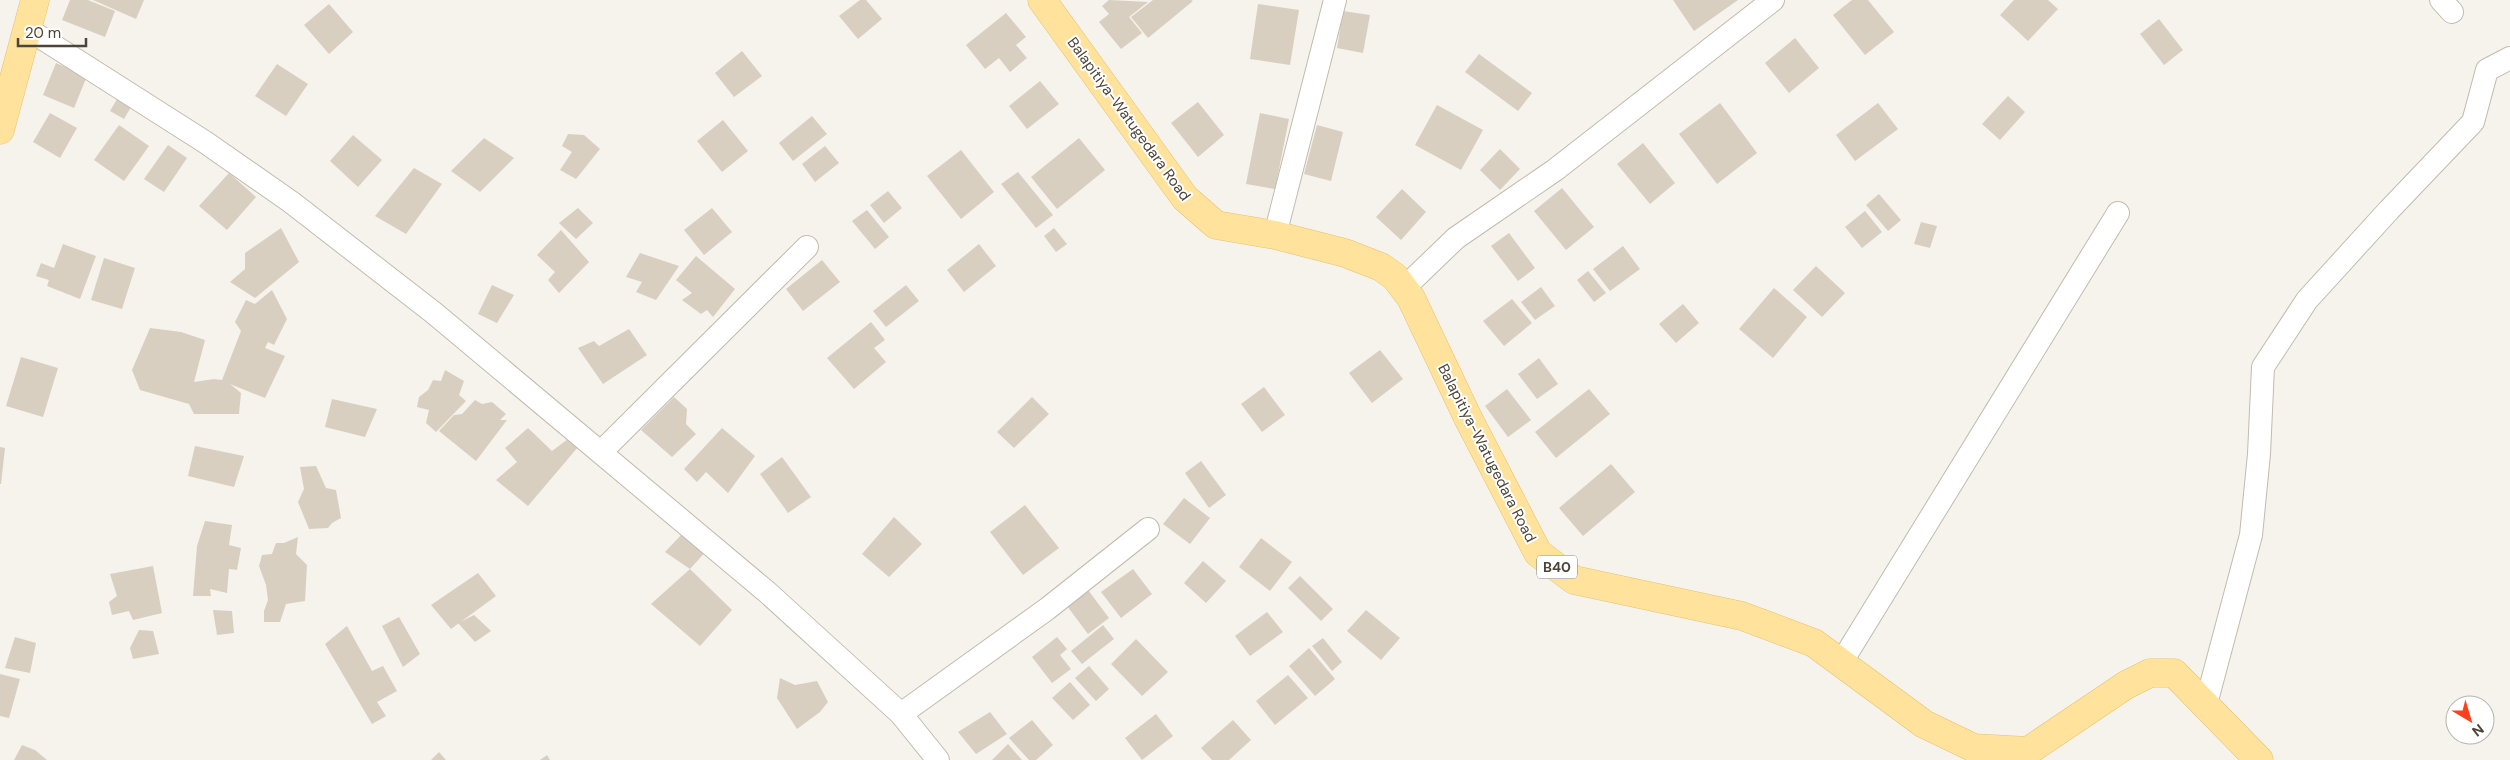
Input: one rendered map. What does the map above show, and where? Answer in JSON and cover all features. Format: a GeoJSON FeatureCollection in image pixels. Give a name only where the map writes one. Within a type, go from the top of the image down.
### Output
{"type":"FeatureCollection","features":[{"type":"Feature","properties":{"kind":"main road"},"geometry":{"type":"LineString","coordinates":[[0,130],[35,0]]}},
{"type":"Feature","properties":{"kind":"main road","name":"Balapitiya-Watugedara Road"},"geometry":{"type":"LineString","coordinates":[[1042,0],[1185,198],[1216,225],[1275,235],[1345,253],[1381,267],[1405,287],[1468,418],[1538,553],[1574,580],[1742,616],[1814,643],[1924,724],[1974,748],[2028,751],[2126,685],[2150,673],[2174,673],[2259,760]]}},
{"type":"Feature","properties":{"kind":"street"},"geometry":{"type":"LineString","coordinates":[[1275,235],[1335,0]]}},
{"type":"Feature","properties":{"kind":"street"},"geometry":{"type":"LineString","coordinates":[[1405,287],[1456,238],[1556,170],[1773,0]]}},
{"type":"Feature","properties":{"kind":"street"},"geometry":{"type":"LineString","coordinates":[[26,28],[205,142],[291,202],[434,313],[602,451],[767,592],[901,714],[938,760]]}},
{"type":"Feature","properties":{"kind":"street"},"geometry":{"type":"LineString","coordinates":[[2206,704],[2251,535],[2259,454],[2263,367],[2307,300],[2473,122],[2487,70],[2510,58]]}},
{"type":"Feature","properties":{"kind":"street"},"geometry":{"type":"LineString","coordinates":[[1841,663],[2118,213]]}},
{"type":"Feature","properties":{"kind":"street"},"geometry":{"type":"LineString","coordinates":[[602,451],[807,247]]}},
{"type":"Feature","properties":{"kind":"street"},"geometry":{"type":"LineString","coordinates":[[901,714],[1047,609],[1148,529]]}},
{"type":"Feature","properties":{"kind":"building"},"geometry":{"type":"Polygon","coordinates":[[[70,0],[88,0],[115,11],[105,37],[62,20],[70,0]]]}},
{"type":"Feature","properties":{"kind":"building"},"geometry":{"type":"Polygon","coordinates":[[[93,0],[144,0],[136,19],[93,0]]]}},
{"type":"Feature","properties":{"kind":"building"},"geometry":{"type":"Polygon","coordinates":[[[860,0],[866,0],[882,19],[858,39],[839,16],[860,0]]]}},
{"type":"Feature","properties":{"kind":"building"},"geometry":{"type":"Polygon","coordinates":[[[1109,0],[1148,2],[1129,17],[1142,33],[1121,49],[1099,22],[1109,14],[1102,6],[1109,0]]]}},
{"type":"Feature","properties":{"kind":"building"},"geometry":{"type":"Polygon","coordinates":[[[1153,0],[1193,1],[1148,38],[1131,17],[1153,0]]]}},
{"type":"Feature","properties":{"kind":"building"},"geometry":{"type":"Polygon","coordinates":[[[1673,0],[1738,0],[1694,31],[1673,0]]]}},
{"type":"Feature","properties":{"kind":"building"},"geometry":{"type":"Polygon","coordinates":[[[1852,0],[1868,0],[1894,32],[1865,55],[1833,15],[1852,0]]]}},
{"type":"Feature","properties":{"kind":"building"},"geometry":{"type":"Polygon","coordinates":[[[2014,0],[2048,0],[2058,9],[2028,41],[2000,15],[2014,0]]]}},
{"type":"Feature","properties":{"kind":"building"},"geometry":{"type":"Polygon","coordinates":[[[329,4],[353,32],[329,54],[304,25],[329,4]]]}},
{"type":"Feature","properties":{"kind":"building"},"geometry":{"type":"Polygon","coordinates":[[[1258,4],[1299,10],[1290,65],[1250,59],[1258,4]]]}},
{"type":"Feature","properties":{"kind":"building"},"geometry":{"type":"Polygon","coordinates":[[[1343,11],[1370,15],[1363,53],[1337,48],[1343,11]]]}},
{"type":"Feature","properties":{"kind":"building"},"geometry":{"type":"Polygon","coordinates":[[[1006,13],[1026,37],[1016,45],[1027,58],[1010,72],[999,58],[985,69],[966,45],[1006,13]]]}},
{"type":"Feature","properties":{"kind":"building"},"geometry":{"type":"Polygon","coordinates":[[[2159,19],[2183,50],[2164,65],[2140,34],[2159,19]]]}},
{"type":"Feature","properties":{"kind":"building"},"geometry":{"type":"Polygon","coordinates":[[[1795,38],[1819,68],[1789,93],[1765,63],[1795,38]]]}},
{"type":"Feature","properties":{"kind":"building"},"geometry":{"type":"Polygon","coordinates":[[[742,51],[762,76],[734,97],[715,73],[742,51]]]}},
{"type":"Feature","properties":{"kind":"building"},"geometry":{"type":"Polygon","coordinates":[[[1479,54],[1532,93],[1518,111],[1465,72],[1479,54]]]}},
{"type":"Feature","properties":{"kind":"building"},"geometry":{"type":"Polygon","coordinates":[[[56,63],[87,76],[74,108],[43,95],[56,63]]]}},
{"type":"Feature","properties":{"kind":"building"},"geometry":{"type":"Polygon","coordinates":[[[277,64],[308,84],[286,116],[255,96],[277,64]]]}},
{"type":"Feature","properties":{"kind":"building"},"geometry":{"type":"Polygon","coordinates":[[[1040,81],[1059,104],[1027,129],[1009,106],[1040,81]]]}},
{"type":"Feature","properties":{"kind":"building"},"geometry":{"type":"Polygon","coordinates":[[[120,94],[134,102],[124,119],[110,111],[120,94]]]}},
{"type":"Feature","properties":{"kind":"building"},"geometry":{"type":"Polygon","coordinates":[[[2008,96],[2025,112],[2000,140],[1982,124],[2008,96]]]}},
{"type":"Feature","properties":{"kind":"building"},"geometry":{"type":"Polygon","coordinates":[[[1198,102],[1224,135],[1198,157],[1171,123],[1198,102]]]}},
{"type":"Feature","properties":{"kind":"building"},"geometry":{"type":"Polygon","coordinates":[[[1720,103],[1757,153],[1717,184],[1679,134],[1720,103]]]}},
{"type":"Feature","properties":{"kind":"building"},"geometry":{"type":"Polygon","coordinates":[[[1878,103],[1898,129],[1855,161],[1836,135],[1878,103]]]}},
{"type":"Feature","properties":{"kind":"building"},"geometry":{"type":"Polygon","coordinates":[[[1437,105],[1483,130],[1461,170],[1415,145],[1437,105]]]}},
{"type":"Feature","properties":{"kind":"building"},"geometry":{"type":"Polygon","coordinates":[[[50,113],[77,128],[60,158],[33,142],[50,113]]]}},
{"type":"Feature","properties":{"kind":"building"},"geometry":{"type":"Polygon","coordinates":[[[1260,113],[1289,119],[1275,189],[1246,184],[1260,113]]]}},
{"type":"Feature","properties":{"kind":"building"},"geometry":{"type":"Polygon","coordinates":[[[812,116],[827,134],[793,161],[779,143],[812,116]]]}},
{"type":"Feature","properties":{"kind":"building"},"geometry":{"type":"Polygon","coordinates":[[[723,120],[748,151],[722,172],[697,141],[723,120]]]}},
{"type":"Feature","properties":{"kind":"building"},"geometry":{"type":"Polygon","coordinates":[[[119,125],[149,146],[124,181],[94,160],[119,125]]]}},
{"type":"Feature","properties":{"kind":"building"},"geometry":{"type":"Polygon","coordinates":[[[1317,125],[1343,132],[1331,181],[1304,174],[1317,125]]]}},
{"type":"Feature","properties":{"kind":"building"},"geometry":{"type":"Polygon","coordinates":[[[568,134],[584,135],[600,149],[576,179],[560,170],[572,152],[562,146],[568,134]]]}},
{"type":"Feature","properties":{"kind":"building"},"geometry":{"type":"Polygon","coordinates":[[[353,135],[382,160],[358,187],[330,161],[353,135]]]}},
{"type":"Feature","properties":{"kind":"building"},"geometry":{"type":"Polygon","coordinates":[[[484,138],[514,158],[480,192],[451,171],[484,138]]]}},
{"type":"Feature","properties":{"kind":"building"},"geometry":{"type":"Polygon","coordinates":[[[1079,138],[1105,170],[1057,209],[1031,177],[1079,138]]]}},
{"type":"Feature","properties":{"kind":"building"},"geometry":{"type":"Polygon","coordinates":[[[1643,143],[1675,183],[1650,204],[1617,164],[1643,143]]]}},
{"type":"Feature","properties":{"kind":"building"},"geometry":{"type":"Polygon","coordinates":[[[168,145],[187,158],[164,192],[144,179],[168,145]]]}},
{"type":"Feature","properties":{"kind":"building"},"geometry":{"type":"Polygon","coordinates":[[[825,146],[839,163],[815,182],[802,164],[825,146]]]}},
{"type":"Feature","properties":{"kind":"building"},"geometry":{"type":"Polygon","coordinates":[[[1500,149],[1520,169],[1500,190],[1480,170],[1500,149]]]}},
{"type":"Feature","properties":{"kind":"building"},"geometry":{"type":"Polygon","coordinates":[[[961,150],[994,192],[961,219],[927,176],[961,150]]]}},
{"type":"Feature","properties":{"kind":"building"},"geometry":{"type":"Polygon","coordinates":[[[414,168],[442,184],[406,234],[375,216],[414,168]]]}},
{"type":"Feature","properties":{"kind":"building"},"geometry":{"type":"Polygon","coordinates":[[[1018,172],[1053,215],[1036,228],[1001,184],[1018,172]]]}},
{"type":"Feature","properties":{"kind":"building"},"geometry":{"type":"Polygon","coordinates":[[[229,173],[256,197],[227,230],[199,206],[229,173]]]}},
{"type":"Feature","properties":{"kind":"building"},"geometry":{"type":"Polygon","coordinates":[[[1562,188],[1594,227],[1566,250],[1534,211],[1562,188]]]}},
{"type":"Feature","properties":{"kind":"building"},"geometry":{"type":"Polygon","coordinates":[[[1402,189],[1426,212],[1401,240],[1376,217],[1402,189]]]}},
{"type":"Feature","properties":{"kind":"building"},"geometry":{"type":"Polygon","coordinates":[[[888,191],[902,208],[884,223],[870,205],[888,191]]]}},
{"type":"Feature","properties":{"kind":"building"},"geometry":{"type":"Polygon","coordinates":[[[1879,194],[1901,220],[1888,231],[1866,205],[1879,194]]]}},
{"type":"Feature","properties":{"kind":"building"},"geometry":{"type":"Polygon","coordinates":[[[578,208],[593,223],[576,239],[559,223],[578,208]]]}},
{"type":"Feature","properties":{"kind":"building"},"geometry":{"type":"Polygon","coordinates":[[[712,208],[732,232],[704,255],[684,230],[712,208]]]}},
{"type":"Feature","properties":{"kind":"building"},"geometry":{"type":"Polygon","coordinates":[[[867,210],[889,237],[875,249],[852,221],[867,210]]]}},
{"type":"Feature","properties":{"kind":"building"},"geometry":{"type":"Polygon","coordinates":[[[1865,211],[1882,232],[1862,248],[1845,227],[1865,211]]]}},
{"type":"Feature","properties":{"kind":"building"},"geometry":{"type":"Polygon","coordinates":[[[1921,222],[1937,226],[1930,248],[1914,244],[1921,222]]]}},
{"type":"Feature","properties":{"kind":"building"},"geometry":{"type":"Polygon","coordinates":[[[281,228],[299,262],[255,298],[230,282],[245,269],[245,253],[281,228]]]}},
{"type":"Feature","properties":{"kind":"building"},"geometry":{"type":"Polygon","coordinates":[[[1054,228],[1067,244],[1056,252],[1044,236],[1054,228]]]}},
{"type":"Feature","properties":{"kind":"building"},"geometry":{"type":"Polygon","coordinates":[[[561,230],[589,262],[559,293],[548,280],[555,272],[537,255],[561,230]]]}},
{"type":"Feature","properties":{"kind":"building"},"geometry":{"type":"Polygon","coordinates":[[[1509,233],[1535,268],[1518,281],[1491,246],[1509,233]]]}},
{"type":"Feature","properties":{"kind":"building"},"geometry":{"type":"Polygon","coordinates":[[[63,244],[96,256],[80,299],[47,286],[49,280],[36,276],[41,263],[54,268],[63,244]]]}},
{"type":"Feature","properties":{"kind":"building"},"geometry":{"type":"Polygon","coordinates":[[[979,244],[996,266],[964,292],[947,270],[979,244]]]}},
{"type":"Feature","properties":{"kind":"building"},"geometry":{"type":"Polygon","coordinates":[[[1623,246],[1640,269],[1610,291],[1593,269],[1623,246]]]}},
{"type":"Feature","properties":{"kind":"building"},"geometry":{"type":"Polygon","coordinates":[[[640,253],[679,266],[656,300],[636,292],[642,282],[626,277],[640,253]]]}},
{"type":"Feature","properties":{"kind":"building"},"geometry":{"type":"Polygon","coordinates":[[[696,256],[735,289],[713,317],[707,310],[701,314],[682,300],[692,293],[676,280],[696,256]]]}},
{"type":"Feature","properties":{"kind":"building"},"geometry":{"type":"Polygon","coordinates":[[[104,258],[135,268],[122,309],[91,300],[104,258]]]}},
{"type":"Feature","properties":{"kind":"building"},"geometry":{"type":"Polygon","coordinates":[[[822,260],[840,282],[803,311],[786,289],[822,260]]]}},
{"type":"Feature","properties":{"kind":"building"},"geometry":{"type":"Polygon","coordinates":[[[1816,266],[1845,293],[1822,317],[1793,290],[1816,266]]]}},
{"type":"Feature","properties":{"kind":"building"},"geometry":{"type":"Polygon","coordinates":[[[1588,271],[1606,293],[1594,302],[1577,280],[1588,271]]]}},
{"type":"Feature","properties":{"kind":"building"},"geometry":{"type":"Polygon","coordinates":[[[492,285],[514,295],[497,323],[478,314],[492,285]]]}},
{"type":"Feature","properties":{"kind":"building"},"geometry":{"type":"Polygon","coordinates":[[[906,285],[919,301],[886,327],[873,311],[906,285]]]}},
{"type":"Feature","properties":{"kind":"building"},"geometry":{"type":"Polygon","coordinates":[[[1541,287],[1555,306],[1535,320],[1521,302],[1541,287]]]}},
{"type":"Feature","properties":{"kind":"building"},"geometry":{"type":"Polygon","coordinates":[[[1774,288],[1807,317],[1773,358],[1739,329],[1774,288]]]}},
{"type":"Feature","properties":{"kind":"building"},"geometry":{"type":"Polygon","coordinates":[[[272,290],[287,319],[274,345],[268,342],[265,348],[285,356],[265,398],[230,384],[241,393],[239,414],[194,414],[189,404],[140,390],[132,370],[150,328],[181,332],[205,340],[194,382],[214,379],[222,380],[241,331],[235,322],[246,300],[255,304],[272,290]]]}},
{"type":"Feature","properties":{"kind":"building"},"geometry":{"type":"Polygon","coordinates":[[[1512,299],[1532,323],[1504,346],[1483,321],[1512,299]]]}},
{"type":"Feature","properties":{"kind":"building"},"geometry":{"type":"Polygon","coordinates":[[[1683,304],[1699,323],[1676,343],[1659,324],[1683,304]]]}},
{"type":"Feature","properties":{"kind":"building"},"geometry":{"type":"Polygon","coordinates":[[[871,322],[885,340],[874,348],[886,362],[854,389],[827,358],[871,322]]]}},
{"type":"Feature","properties":{"kind":"building"},"geometry":{"type":"Polygon","coordinates":[[[629,329],[647,355],[603,384],[578,348],[594,341],[599,346],[629,329]]]}},
{"type":"Feature","properties":{"kind":"building"},"geometry":{"type":"Polygon","coordinates":[[[1380,350],[1403,379],[1372,403],[1349,373],[1380,350]]]}},
{"type":"Feature","properties":{"kind":"building"},"geometry":{"type":"Polygon","coordinates":[[[21,357],[58,368],[43,417],[6,406],[21,357]]]}},
{"type":"Feature","properties":{"kind":"building"},"geometry":{"type":"Polygon","coordinates":[[[1539,358],[1558,384],[1537,399],[1518,374],[1539,358]]]}},
{"type":"Feature","properties":{"kind":"building"},"geometry":{"type":"Polygon","coordinates":[[[445,370],[464,381],[459,395],[466,401],[436,432],[426,423],[429,410],[417,407],[419,397],[428,390],[433,380],[441,381],[445,370]]]}},
{"type":"Feature","properties":{"kind":"building"},"geometry":{"type":"Polygon","coordinates":[[[1264,387],[1285,415],[1262,432],[1241,404],[1264,387]]]}},
{"type":"Feature","properties":{"kind":"building"},"geometry":{"type":"Polygon","coordinates":[[[1507,389],[1531,420],[1508,437],[1485,406],[1507,389]]]}},
{"type":"Feature","properties":{"kind":"building"},"geometry":{"type":"Polygon","coordinates":[[[1589,389],[1610,414],[1556,458],[1535,432],[1589,389]]]}},
{"type":"Feature","properties":{"kind":"building"},"geometry":{"type":"Polygon","coordinates":[[[674,397],[687,409],[686,424],[696,434],[672,457],[641,430],[674,397]]]}},
{"type":"Feature","properties":{"kind":"building"},"geometry":{"type":"Polygon","coordinates":[[[1032,397],[1049,414],[1014,448],[997,432],[1032,397]]]}},
{"type":"Feature","properties":{"kind":"building"},"geometry":{"type":"Polygon","coordinates":[[[332,399],[377,409],[365,437],[325,427],[332,399]]]}},
{"type":"Feature","properties":{"kind":"building"},"geometry":{"type":"Polygon","coordinates":[[[475,400],[482,404],[492,402],[506,414],[500,420],[507,420],[476,461],[439,431],[454,415],[462,414],[475,400]]]}},
{"type":"Feature","properties":{"kind":"building"},"geometry":{"type":"Polygon","coordinates":[[[528,428],[552,451],[568,439],[578,447],[528,506],[496,480],[517,462],[505,448],[528,428]]]}},
{"type":"Feature","properties":{"kind":"building"},"geometry":{"type":"Polygon","coordinates":[[[722,428],[755,456],[728,493],[706,472],[697,482],[684,469],[722,428]]]}},
{"type":"Feature","properties":{"kind":"building"},"geometry":{"type":"Polygon","coordinates":[[[195,446],[244,456],[234,487],[188,476],[195,446]]]}},
{"type":"Feature","properties":{"kind":"building"},"geometry":{"type":"Polygon","coordinates":[[[0,447],[5,448],[1,484],[0,484],[0,447]]]}},
{"type":"Feature","properties":{"kind":"building"},"geometry":{"type":"Polygon","coordinates":[[[782,457],[811,497],[788,513],[760,474],[782,457]]]}},
{"type":"Feature","properties":{"kind":"building"},"geometry":{"type":"Polygon","coordinates":[[[1201,461],[1226,495],[1209,508],[1185,473],[1201,461]]]}},
{"type":"Feature","properties":{"kind":"building"},"geometry":{"type":"Polygon","coordinates":[[[1611,464],[1635,492],[1583,536],[1559,508],[1611,464]]]}},
{"type":"Feature","properties":{"kind":"building"},"geometry":{"type":"Polygon","coordinates":[[[316,466],[326,488],[336,490],[341,518],[332,523],[328,528],[309,529],[298,502],[304,489],[300,467],[316,466]]]}},
{"type":"Feature","properties":{"kind":"building"},"geometry":{"type":"Polygon","coordinates":[[[1184,498],[1210,518],[1190,544],[1163,524],[1184,498]]]}},
{"type":"Feature","properties":{"kind":"building"},"geometry":{"type":"Polygon","coordinates":[[[1025,505],[1059,548],[1023,575],[990,532],[1025,505]]]}},
{"type":"Feature","properties":{"kind":"building"},"geometry":{"type":"Polygon","coordinates":[[[894,517],[922,544],[889,577],[862,554],[894,517]]]}},
{"type":"Feature","properties":{"kind":"building"},"geometry":{"type":"Polygon","coordinates":[[[205,521],[232,525],[229,545],[241,548],[237,570],[229,569],[227,593],[210,589],[211,596],[193,596],[197,546],[205,521]]]}},
{"type":"Feature","properties":{"kind":"building"},"geometry":{"type":"Polygon","coordinates":[[[684,532],[708,549],[690,569],[665,552],[684,532]]]}},
{"type":"Feature","properties":{"kind":"building"},"geometry":{"type":"Polygon","coordinates":[[[298,537],[296,554],[307,565],[305,601],[286,604],[280,622],[264,622],[264,611],[268,600],[266,585],[259,566],[262,555],[272,554],[276,543],[284,543],[298,537]]]}},
{"type":"Feature","properties":{"kind":"building"},"geometry":{"type":"Polygon","coordinates":[[[1261,538],[1292,562],[1270,591],[1239,567],[1261,538]]]}},
{"type":"Feature","properties":{"kind":"building"},"geometry":{"type":"Polygon","coordinates":[[[1203,561],[1226,581],[1206,603],[1184,583],[1203,561]]]}},
{"type":"Feature","properties":{"kind":"building"},"geometry":{"type":"Polygon","coordinates":[[[153,566],[162,613],[133,620],[129,611],[112,615],[109,602],[117,596],[110,574],[153,566]]]}},
{"type":"Feature","properties":{"kind":"building"},"geometry":{"type":"Polygon","coordinates":[[[690,569],[732,610],[700,646],[651,604],[690,569]]]}},
{"type":"Feature","properties":{"kind":"building"},"geometry":{"type":"Polygon","coordinates":[[[1133,569],[1152,594],[1121,618],[1101,592],[1133,569]]]}},
{"type":"Feature","properties":{"kind":"building"},"geometry":{"type":"Polygon","coordinates":[[[478,573],[496,596],[451,629],[431,605],[478,573]]]}},
{"type":"Feature","properties":{"kind":"building"},"geometry":{"type":"Polygon","coordinates":[[[1300,576],[1333,609],[1321,621],[1288,588],[1300,576]]]}},
{"type":"Feature","properties":{"kind":"building"},"geometry":{"type":"Polygon","coordinates":[[[1088,590],[1109,618],[1088,634],[1067,606],[1088,590]]]}},
{"type":"Feature","properties":{"kind":"building"},"geometry":{"type":"Polygon","coordinates":[[[213,610],[232,611],[234,633],[217,635],[213,610]]]}},
{"type":"Feature","properties":{"kind":"building"},"geometry":{"type":"Polygon","coordinates":[[[1366,610],[1400,638],[1381,660],[1347,631],[1366,610]]]}},
{"type":"Feature","properties":{"kind":"building"},"geometry":{"type":"Polygon","coordinates":[[[1267,612],[1283,632],[1250,656],[1235,636],[1267,612]]]}},
{"type":"Feature","properties":{"kind":"building"},"geometry":{"type":"Polygon","coordinates":[[[474,615],[491,631],[475,642],[458,623],[474,615]]]}},
{"type":"Feature","properties":{"kind":"building"},"geometry":{"type":"Polygon","coordinates":[[[399,617],[420,654],[403,667],[382,626],[399,617]]]}},
{"type":"Feature","properties":{"kind":"building"},"geometry":{"type":"Polygon","coordinates":[[[1103,625],[1114,639],[1082,664],[1071,651],[1103,625]]]}},
{"type":"Feature","properties":{"kind":"building"},"geometry":{"type":"Polygon","coordinates":[[[347,626],[372,671],[383,666],[397,691],[377,702],[386,716],[372,724],[325,644],[347,626]]]}},
{"type":"Feature","properties":{"kind":"building"},"geometry":{"type":"Polygon","coordinates":[[[139,630],[153,631],[159,654],[133,659],[130,648],[139,630]]]}},
{"type":"Feature","properties":{"kind":"building"},"geometry":{"type":"Polygon","coordinates":[[[15,637],[36,643],[30,673],[5,668],[15,637]]]}},
{"type":"Feature","properties":{"kind":"building"},"geometry":{"type":"Polygon","coordinates":[[[1057,637],[1067,649],[1060,655],[1071,669],[1052,683],[1032,657],[1057,637]]]}},
{"type":"Feature","properties":{"kind":"building"},"geometry":{"type":"Polygon","coordinates":[[[1323,638],[1342,662],[1332,671],[1312,646],[1323,638]]]}},
{"type":"Feature","properties":{"kind":"building"},"geometry":{"type":"Polygon","coordinates":[[[1136,639],[1168,672],[1142,696],[1111,664],[1136,639]]]}},
{"type":"Feature","properties":{"kind":"building"},"geometry":{"type":"Polygon","coordinates":[[[1309,648],[1335,679],[1315,696],[1289,666],[1309,648]]]}},
{"type":"Feature","properties":{"kind":"building"},"geometry":{"type":"Polygon","coordinates":[[[1089,666],[1109,689],[1096,701],[1075,678],[1089,666]]]}},
{"type":"Feature","properties":{"kind":"building"},"geometry":{"type":"Polygon","coordinates":[[[0,674],[20,679],[9,718],[0,716],[0,674]]]}},
{"type":"Feature","properties":{"kind":"building"},"geometry":{"type":"Polygon","coordinates":[[[1288,675],[1308,698],[1275,725],[1256,701],[1288,675]]]}},
{"type":"Feature","properties":{"kind":"building"},"geometry":{"type":"Polygon","coordinates":[[[780,678],[795,685],[817,681],[828,702],[820,712],[797,729],[777,698],[780,678]]]}},
{"type":"Feature","properties":{"kind":"building"},"geometry":{"type":"Polygon","coordinates":[[[1070,682],[1090,705],[1073,720],[1052,698],[1070,682]]]}},
{"type":"Feature","properties":{"kind":"building"},"geometry":{"type":"Polygon","coordinates":[[[990,712],[1007,734],[976,754],[958,732],[990,712]]]}},
{"type":"Feature","properties":{"kind":"building"},"geometry":{"type":"Polygon","coordinates":[[[1156,714],[1173,736],[1142,760],[1125,738],[1156,714]]]}},
{"type":"Feature","properties":{"kind":"building"},"geometry":{"type":"Polygon","coordinates":[[[1032,720],[1053,745],[1036,760],[1029,760],[1009,738],[1032,720]]]}},
{"type":"Feature","properties":{"kind":"building"},"geometry":{"type":"Polygon","coordinates":[[[1233,720],[1251,740],[1229,760],[1212,760],[1201,748],[1233,720]]]}},
{"type":"Feature","properties":{"kind":"building"},"geometry":{"type":"Polygon","coordinates":[[[1008,744],[1022,760],[992,760],[1008,744]]]}},
{"type":"Feature","properties":{"kind":"building"},"geometry":{"type":"Polygon","coordinates":[[[22,745],[35,750],[47,760],[14,760],[22,745]]]}},
{"type":"Feature","properties":{"kind":"building"},"geometry":{"type":"Polygon","coordinates":[[[439,752],[446,760],[431,760],[439,752]]]}},
{"type":"Feature","properties":{"kind":"building"},"geometry":{"type":"Polygon","coordinates":[[[547,755],[550,760],[540,760],[547,755]]]}}]}
